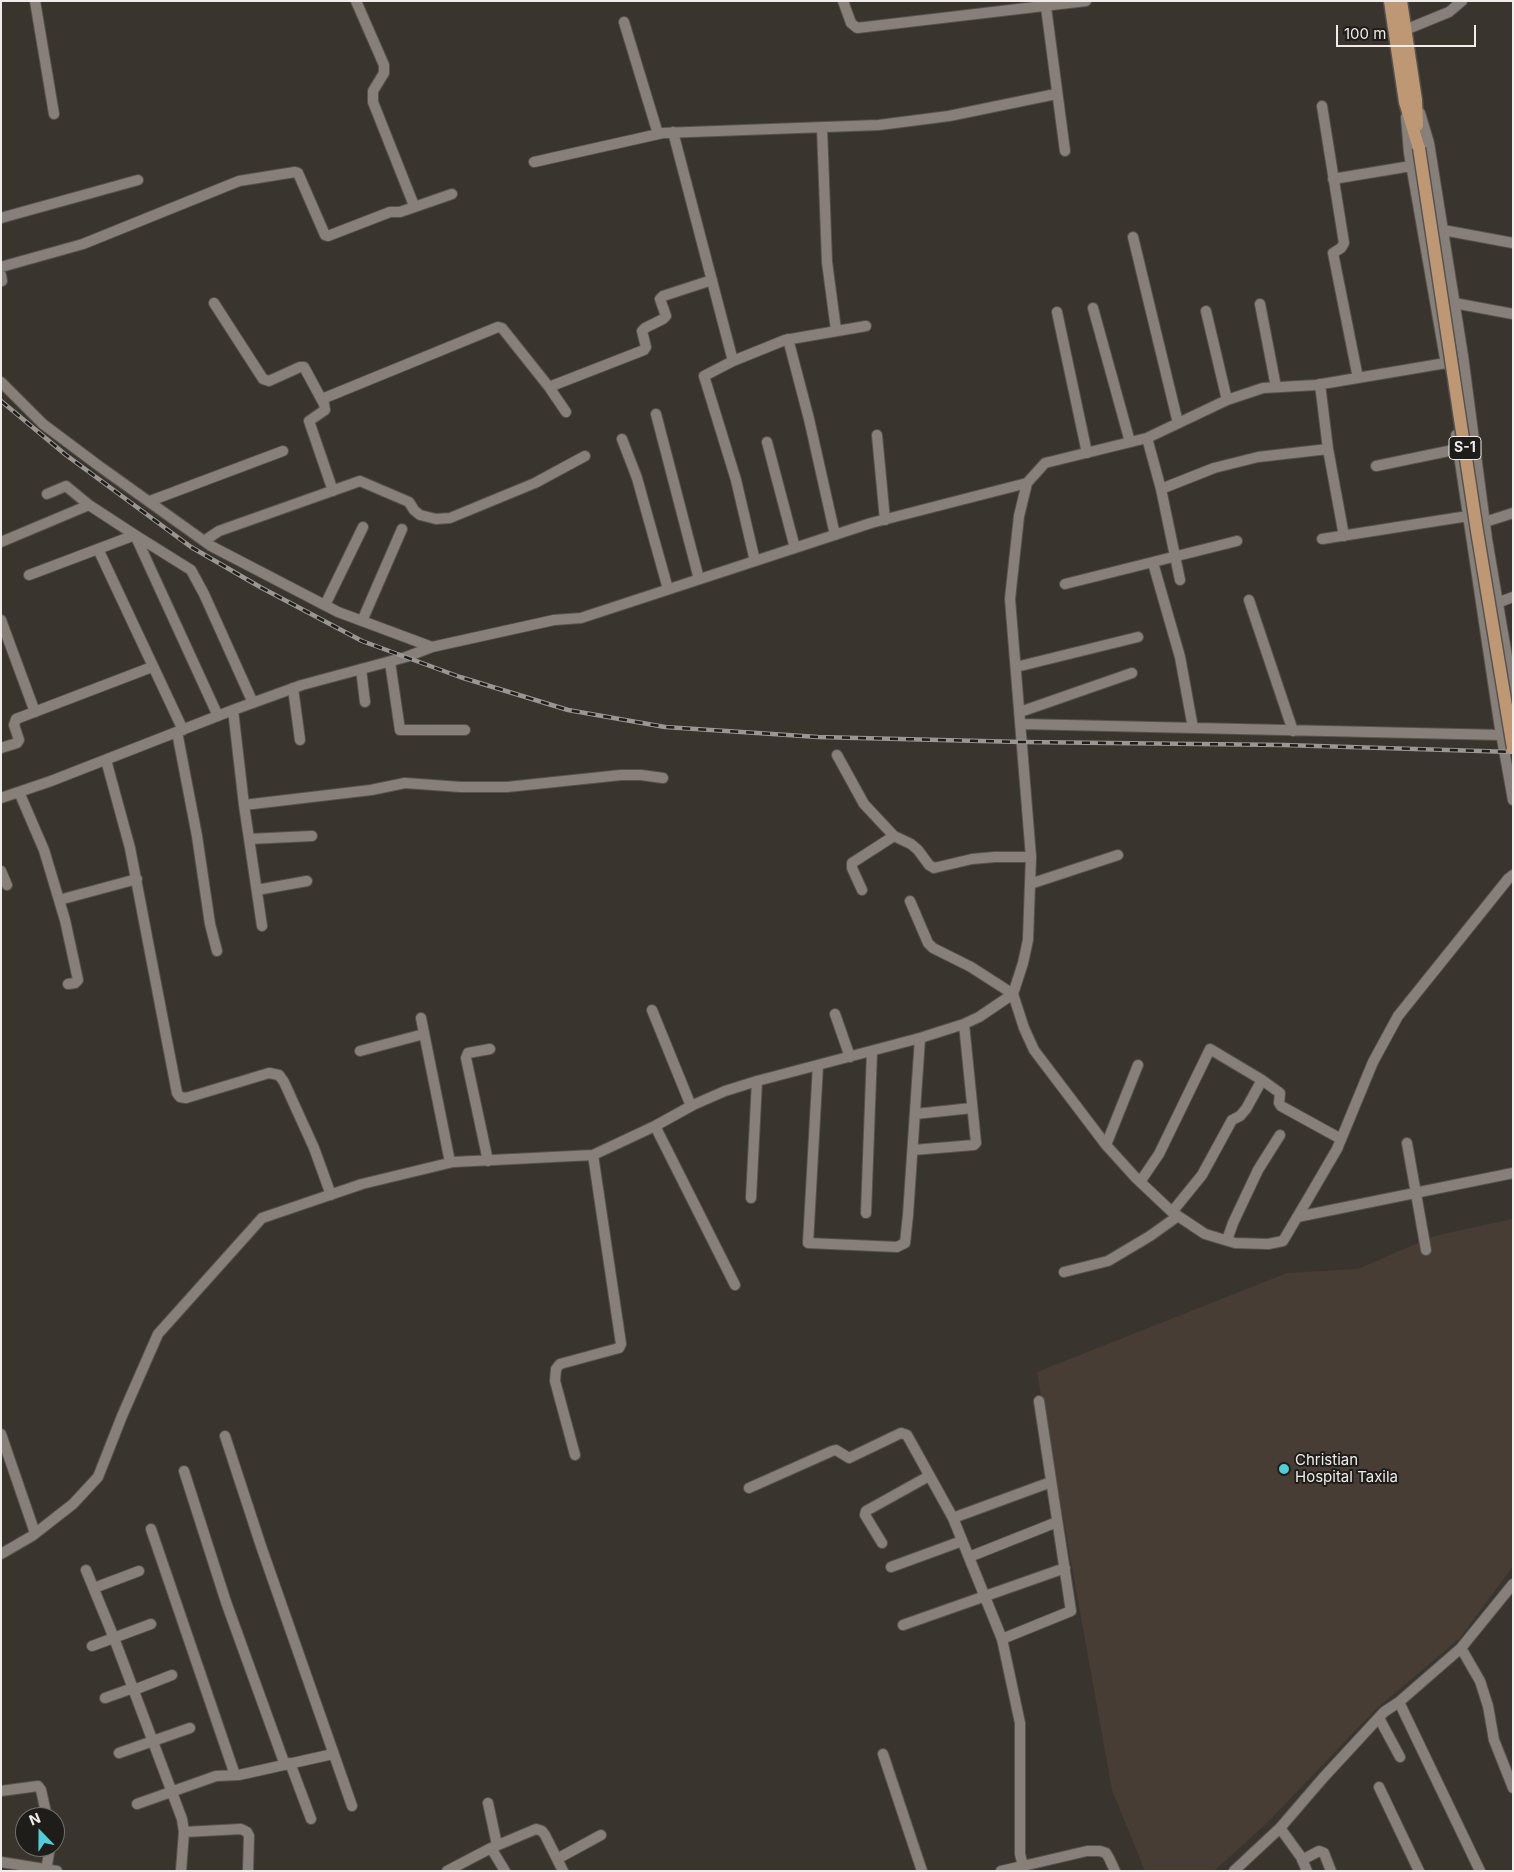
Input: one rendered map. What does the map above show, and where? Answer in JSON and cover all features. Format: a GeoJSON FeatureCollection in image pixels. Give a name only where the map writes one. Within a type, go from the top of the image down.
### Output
{"type":"FeatureCollection","features":[{"type":"Feature","properties":{"kind":"main road","name":"S-1"},"geometry":{"type":"LineString","coordinates":[[1390,1],[1419,148],[1477,531],[1513,748]]}},
{"type":"Feature","properties":{"kind":"main road","name":"S-1"},"geometry":{"type":"LineString","coordinates":[[1401,1],[1410,101]]}},
{"type":"Feature","properties":{"kind":"street"},"geometry":{"type":"LineString","coordinates":[[35,1],[54,114]]}},
{"type":"Feature","properties":{"kind":"street"},"geometry":{"type":"LineString","coordinates":[[356,1],[384,65],[384,73],[373,91],[373,102],[413,203]]}},
{"type":"Feature","properties":{"kind":"street"},"geometry":{"type":"LineString","coordinates":[[843,1],[851,23],[857,28],[1086,1]]}},
{"type":"Feature","properties":{"kind":"street"},"geometry":{"type":"LineString","coordinates":[[1405,30],[1449,12],[1456,3]]}},
{"type":"Feature","properties":{"kind":"street"},"geometry":{"type":"LineString","coordinates":[[1046,7],[1065,151]]}},
{"type":"Feature","properties":{"kind":"street"},"geometry":{"type":"LineString","coordinates":[[624,22],[658,134]]}},
{"type":"Feature","properties":{"kind":"street"},"geometry":{"type":"LineString","coordinates":[[534,162],[673,132],[879,125],[949,116],[1056,94]]}},
{"type":"Feature","properties":{"kind":"street"},"geometry":{"type":"LineString","coordinates":[[1410,101],[1411,166],[1446,363],[1499,722],[1513,800]]}},
{"type":"Feature","properties":{"kind":"street"},"geometry":{"type":"LineString","coordinates":[[1410,101],[1429,144],[1463,356],[1497,603],[1510,658],[1513,692]]}},
{"type":"Feature","properties":{"kind":"street"},"geometry":{"type":"LineString","coordinates":[[1322,106],[1344,242],[1341,248],[1333,253],[1358,378]]}},
{"type":"Feature","properties":{"kind":"street"},"geometry":{"type":"LineString","coordinates":[[822,128],[827,262],[836,330]]}},
{"type":"Feature","properties":{"kind":"street"},"geometry":{"type":"LineString","coordinates":[[673,132],[733,361]]}},
{"type":"Feature","properties":{"kind":"street"},"geometry":{"type":"LineString","coordinates":[[1333,179],[1411,166]]}},
{"type":"Feature","properties":{"kind":"street"},"geometry":{"type":"LineString","coordinates":[[1,267],[83,244],[239,181],[298,173],[325,235],[328,236],[390,212],[400,212],[452,194]]}},
{"type":"Feature","properties":{"kind":"street"},"geometry":{"type":"LineString","coordinates":[[1,218],[138,180]]}},
{"type":"Feature","properties":{"kind":"street"},"geometry":{"type":"LineString","coordinates":[[1443,230],[1513,243]]}},
{"type":"Feature","properties":{"kind":"street"},"geometry":{"type":"LineString","coordinates":[[1133,237],[1178,423]]}},
{"type":"Feature","properties":{"kind":"street"},"geometry":{"type":"LineString","coordinates":[[549,387],[644,350],[646,347],[642,331],[666,316],[660,299],[663,296],[712,280]]}},
{"type":"Feature","properties":{"kind":"street"},"geometry":{"type":"LineString","coordinates":[[214,303],[263,380],[269,381],[304,367],[322,400],[325,410],[309,421],[333,492]]}},
{"type":"Feature","properties":{"kind":"street"},"geometry":{"type":"LineString","coordinates":[[1454,303],[1513,314]]}},
{"type":"Feature","properties":{"kind":"street"},"geometry":{"type":"LineString","coordinates":[[1260,304],[1276,387]]}},
{"type":"Feature","properties":{"kind":"street"},"geometry":{"type":"LineString","coordinates":[[1092,308],[1130,442]]}},
{"type":"Feature","properties":{"kind":"street"},"geometry":{"type":"LineString","coordinates":[[1206,311],[1227,400]]}},
{"type":"Feature","properties":{"kind":"street"},"geometry":{"type":"LineString","coordinates":[[1057,312],[1087,453]]}},
{"type":"Feature","properties":{"kind":"street"},"geometry":{"type":"LineString","coordinates":[[322,400],[498,326],[502,328],[549,387],[566,412]]}},
{"type":"Feature","properties":{"kind":"street"},"geometry":{"type":"LineString","coordinates":[[755,561],[736,480],[704,376],[733,361],[788,340],[866,326]]}},
{"type":"Feature","properties":{"kind":"street"},"geometry":{"type":"LineString","coordinates":[[788,340],[809,419],[835,535]]}},
{"type":"Feature","properties":{"kind":"street"},"geometry":{"type":"LineString","coordinates":[[1446,363],[1320,384],[1263,388],[1227,400],[1147,438],[1045,463],[1027,483],[1019,516],[1010,599],[1031,857],[1028,940],[1013,994],[1024,1028],[1034,1050],[1106,1145],[1140,1182],[1175,1214],[1205,1234],[1235,1243],[1268,1244],[1283,1240],[1297,1217],[1341,1139],[1374,1062],[1398,1016],[1496,894],[1513,876]]}},
{"type":"Feature","properties":{"kind":"street"},"geometry":{"type":"LineString","coordinates":[[1,382],[43,424],[98,466],[204,541],[258,572],[325,605],[432,647]]}},
{"type":"Feature","properties":{"kind":"street"},"geometry":{"type":"LineString","coordinates":[[1320,384],[1328,449],[1344,536]]}},
{"type":"Feature","properties":{"kind":"street"},"geometry":{"type":"LineString","coordinates":[[656,414],[699,579]]}},
{"type":"Feature","properties":{"kind":"street"},"geometry":{"type":"LineString","coordinates":[[877,435],[885,520]]}},
{"type":"Feature","properties":{"kind":"street"},"geometry":{"type":"LineString","coordinates":[[1147,438],[1180,580]]}},
{"type":"Feature","properties":{"kind":"street"},"geometry":{"type":"LineString","coordinates":[[622,439],[637,478],[668,589]]}},
{"type":"Feature","properties":{"kind":"street"},"geometry":{"type":"LineString","coordinates":[[767,442],[796,548]]}},
{"type":"Feature","properties":{"kind":"street"},"geometry":{"type":"LineString","coordinates":[[1160,488],[1214,468],[1258,457],[1328,449]]}},
{"type":"Feature","properties":{"kind":"street"},"geometry":{"type":"LineString","coordinates":[[1376,466],[1458,449]]}},
{"type":"Feature","properties":{"kind":"street"},"geometry":{"type":"LineString","coordinates":[[150,501],[283,451]]}},
{"type":"Feature","properties":{"kind":"street"},"geometry":{"type":"LineString","coordinates":[[204,541],[219,531],[360,481],[409,502],[420,515],[436,519],[450,518],[534,483],[585,456]]}},
{"type":"Feature","properties":{"kind":"street"},"geometry":{"type":"LineString","coordinates":[[1,798],[293,688],[390,662],[432,647],[554,620],[581,618],[835,535],[1027,483]]}},
{"type":"Feature","properties":{"kind":"street"},"geometry":{"type":"LineString","coordinates":[[47,494],[66,486],[89,505],[135,536],[191,570],[204,594],[253,702]]}},
{"type":"Feature","properties":{"kind":"street"},"geometry":{"type":"LineString","coordinates":[[1,542],[89,505]]}},
{"type":"Feature","properties":{"kind":"street"},"geometry":{"type":"LineString","coordinates":[[1485,522],[1513,513]]}},
{"type":"Feature","properties":{"kind":"street"},"geometry":{"type":"LineString","coordinates":[[1322,539],[1468,516]]}},
{"type":"Feature","properties":{"kind":"street"},"geometry":{"type":"LineString","coordinates":[[325,605],[363,527]]}},
{"type":"Feature","properties":{"kind":"street"},"geometry":{"type":"LineString","coordinates":[[362,621],[402,529]]}},
{"type":"Feature","properties":{"kind":"street"},"geometry":{"type":"LineString","coordinates":[[29,575],[135,536]]}},
{"type":"Feature","properties":{"kind":"street"},"geometry":{"type":"LineString","coordinates":[[135,536],[218,716]]}},
{"type":"Feature","properties":{"kind":"street"},"geometry":{"type":"LineString","coordinates":[[1065,584],[1236,541]]}},
{"type":"Feature","properties":{"kind":"street"},"geometry":{"type":"LineString","coordinates":[[98,549],[180,731],[210,924],[217,950]]}},
{"type":"Feature","properties":{"kind":"street"},"geometry":{"type":"LineString","coordinates":[[1153,563],[1180,657],[1193,728]]}},
{"type":"Feature","properties":{"kind":"street"},"geometry":{"type":"LineString","coordinates":[[1497,603],[1513,597]]}},
{"type":"Feature","properties":{"kind":"street"},"geometry":{"type":"LineString","coordinates":[[1249,600],[1293,731]]}},
{"type":"Feature","properties":{"kind":"street"},"geometry":{"type":"LineString","coordinates":[[1,620],[35,712]]}},
{"type":"Feature","properties":{"kind":"street"},"geometry":{"type":"LineString","coordinates":[[1016,667],[1138,637]]}},
{"type":"Feature","properties":{"kind":"street"},"geometry":{"type":"LineString","coordinates":[[390,662],[400,730],[466,730]]}},
{"type":"Feature","properties":{"kind":"street"},"geometry":{"type":"LineString","coordinates":[[1,748],[17,743],[19,740],[14,721],[152,667]]}},
{"type":"Feature","properties":{"kind":"street"},"geometry":{"type":"LineString","coordinates":[[361,669],[365,702]]}},
{"type":"Feature","properties":{"kind":"street"},"geometry":{"type":"LineString","coordinates":[[1020,712],[1132,672]]}},
{"type":"Feature","properties":{"kind":"street"},"geometry":{"type":"LineString","coordinates":[[293,688],[300,740]]}},
{"type":"Feature","properties":{"kind":"street"},"geometry":{"type":"LineString","coordinates":[[232,710],[262,926]]}},
{"type":"Feature","properties":{"kind":"street"},"geometry":{"type":"LineString","coordinates":[[1499,722],[1513,724]]}},
{"type":"Feature","properties":{"kind":"street"},"geometry":{"type":"LineString","coordinates":[[1020,724],[1501,735]]}},
{"type":"Feature","properties":{"kind":"street"},"geometry":{"type":"LineString","coordinates":[[837,755],[864,804],[894,836],[918,850],[929,865],[934,868],[972,859],[1031,857]]}},
{"type":"Feature","properties":{"kind":"street"},"geometry":{"type":"LineString","coordinates":[[106,760],[137,879],[177,1092],[180,1097],[186,1098],[269,1073],[279,1075],[314,1148],[331,1195]]}},
{"type":"Feature","properties":{"kind":"street"},"geometry":{"type":"LineString","coordinates":[[244,805],[371,790],[405,783],[507,788],[621,775],[662,778]]}},
{"type":"Feature","properties":{"kind":"street"},"geometry":{"type":"LineString","coordinates":[[19,792],[44,850],[59,900],[78,980],[68,984]]}},
{"type":"Feature","properties":{"kind":"street"},"geometry":{"type":"LineString","coordinates":[[249,839],[312,836]]}},
{"type":"Feature","properties":{"kind":"street"},"geometry":{"type":"LineString","coordinates":[[862,890],[852,868],[852,863],[894,836]]}},
{"type":"Feature","properties":{"kind":"street"},"geometry":{"type":"LineString","coordinates":[[1030,884],[1118,855]]}},
{"type":"Feature","properties":{"kind":"street"},"geometry":{"type":"LineString","coordinates":[[1,871],[8,885]]}},
{"type":"Feature","properties":{"kind":"street"},"geometry":{"type":"LineString","coordinates":[[59,900],[137,879]]}},
{"type":"Feature","properties":{"kind":"street"},"geometry":{"type":"LineString","coordinates":[[257,890],[308,881]]}},
{"type":"Feature","properties":{"kind":"street"},"geometry":{"type":"LineString","coordinates":[[910,901],[928,943],[933,948],[971,967],[1013,994]]}},
{"type":"Feature","properties":{"kind":"street"},"geometry":{"type":"LineString","coordinates":[[1,1554],[35,1534],[73,1504],[98,1477],[158,1334],[262,1218],[362,1184],[450,1162],[593,1155],[725,1091],[920,1038],[964,1024],[979,1017],[1013,994]]}},
{"type":"Feature","properties":{"kind":"street"},"geometry":{"type":"LineString","coordinates":[[652,1010],[691,1106]]}},
{"type":"Feature","properties":{"kind":"street"},"geometry":{"type":"LineString","coordinates":[[835,1014],[850,1057]]}},
{"type":"Feature","properties":{"kind":"street"},"geometry":{"type":"LineString","coordinates":[[421,1018],[450,1162]]}},
{"type":"Feature","properties":{"kind":"street"},"geometry":{"type":"LineString","coordinates":[[912,1150],[974,1145],[976,1143],[964,1024]]}},
{"type":"Feature","properties":{"kind":"street"},"geometry":{"type":"LineString","coordinates":[[360,1051],[424,1034]]}},
{"type":"Feature","properties":{"kind":"street"},"geometry":{"type":"LineString","coordinates":[[818,1065],[808,1243],[898,1247],[905,1243],[920,1038]]}},
{"type":"Feature","properties":{"kind":"street"},"geometry":{"type":"LineString","coordinates":[[488,1161],[466,1058],[468,1053],[490,1049]]}},
{"type":"Feature","properties":{"kind":"street"},"geometry":{"type":"LineString","coordinates":[[1140,1182],[1159,1154],[1210,1049],[1280,1093],[1279,1103],[1281,1106],[1341,1139]]}},
{"type":"Feature","properties":{"kind":"street"},"geometry":{"type":"LineString","coordinates":[[866,1213],[872,1051]]}},
{"type":"Feature","properties":{"kind":"street"},"geometry":{"type":"LineString","coordinates":[[1106,1145],[1138,1065]]}},
{"type":"Feature","properties":{"kind":"street"},"geometry":{"type":"LineString","coordinates":[[1064,1272],[1108,1261],[1150,1236],[1175,1214],[1202,1175],[1232,1120],[1246,1109],[1262,1080]]}},
{"type":"Feature","properties":{"kind":"street"},"geometry":{"type":"LineString","coordinates":[[751,1198],[757,1081]]}},
{"type":"Feature","properties":{"kind":"street"},"geometry":{"type":"LineString","coordinates":[[915,1114],[972,1108]]}},
{"type":"Feature","properties":{"kind":"street"},"geometry":{"type":"LineString","coordinates":[[655,1126],[734,1285]]}},
{"type":"Feature","properties":{"kind":"street"},"geometry":{"type":"LineString","coordinates":[[1227,1240],[1258,1170],[1280,1135]]}},
{"type":"Feature","properties":{"kind":"street"},"geometry":{"type":"LineString","coordinates":[[1407,1144],[1426,1250]]}},
{"type":"Feature","properties":{"kind":"street"},"geometry":{"type":"LineString","coordinates":[[574,1455],[555,1381],[556,1369],[560,1364],[619,1348],[621,1344],[593,1155]]}},
{"type":"Feature","properties":{"kind":"street"},"geometry":{"type":"LineString","coordinates":[[1297,1217],[1513,1173]]}},
{"type":"Feature","properties":{"kind":"street"},"geometry":{"type":"LineString","coordinates":[[1002,1639],[1071,1611],[1039,1401]]}},
{"type":"Feature","properties":{"kind":"street"},"geometry":{"type":"LineString","coordinates":[[749,1488],[832,1451],[836,1450],[850,1458],[901,1433],[907,1435],[953,1518],[1002,1639],[1020,1723],[1020,1854],[1023,1866]]}},
{"type":"Feature","properties":{"kind":"street"},"geometry":{"type":"LineString","coordinates":[[1,1434],[35,1534]]}},
{"type":"Feature","properties":{"kind":"street"},"geometry":{"type":"LineString","coordinates":[[224,1436],[352,1806]]}},
{"type":"Feature","properties":{"kind":"street"},"geometry":{"type":"LineString","coordinates":[[184,1471],[226,1602],[311,1819]]}},
{"type":"Feature","properties":{"kind":"street"},"geometry":{"type":"LineString","coordinates":[[882,1543],[864,1515],[866,1511],[929,1476]]}},
{"type":"Feature","properties":{"kind":"street"},"geometry":{"type":"LineString","coordinates":[[953,1518],[1051,1482]]}},
{"type":"Feature","properties":{"kind":"street"},"geometry":{"type":"LineString","coordinates":[[969,1557],[1057,1522]]}},
{"type":"Feature","properties":{"kind":"street"},"geometry":{"type":"LineString","coordinates":[[151,1529],[235,1775]]}},
{"type":"Feature","properties":{"kind":"street"},"geometry":{"type":"LineString","coordinates":[[891,1567],[962,1541]]}},
{"type":"Feature","properties":{"kind":"street"},"geometry":{"type":"LineString","coordinates":[[903,1625],[1065,1568]]}},
{"type":"Feature","properties":{"kind":"street"},"geometry":{"type":"LineString","coordinates":[[86,1570],[114,1638],[182,1819],[184,1832],[180,1871]]}},
{"type":"Feature","properties":{"kind":"street"},"geometry":{"type":"LineString","coordinates":[[94,1588],[139,1571]]}},
{"type":"Feature","properties":{"kind":"street"},"geometry":{"type":"LineString","coordinates":[[1234,1871],[1280,1828],[1378,1718],[1461,1648],[1513,1584]]}},
{"type":"Feature","properties":{"kind":"street"},"geometry":{"type":"LineString","coordinates":[[92,1646],[151,1624]]}},
{"type":"Feature","properties":{"kind":"street"},"geometry":{"type":"LineString","coordinates":[[1461,1648],[1480,1680],[1488,1706],[1494,1740],[1513,1788]]}},
{"type":"Feature","properties":{"kind":"street"},"geometry":{"type":"LineString","coordinates":[[105,1698],[172,1675]]}},
{"type":"Feature","properties":{"kind":"street"},"geometry":{"type":"LineString","coordinates":[[1399,1702],[1480,1871]]}},
{"type":"Feature","properties":{"kind":"street"},"geometry":{"type":"LineString","coordinates":[[1378,1718],[1400,1757]]}},
{"type":"Feature","properties":{"kind":"street"},"geometry":{"type":"LineString","coordinates":[[119,1753],[190,1728]]}},
{"type":"Feature","properties":{"kind":"street"},"geometry":{"type":"LineString","coordinates":[[137,1804],[216,1776],[235,1775],[333,1754]]}},
{"type":"Feature","properties":{"kind":"street"},"geometry":{"type":"LineString","coordinates":[[883,1754],[922,1871]]}},
{"type":"Feature","properties":{"kind":"street"},"geometry":{"type":"LineString","coordinates":[[1,1791],[38,1786],[41,1790],[45,1807]]}},
{"type":"Feature","properties":{"kind":"street"},"geometry":{"type":"LineString","coordinates":[[1378,1787],[1419,1871]]}},
{"type":"Feature","properties":{"kind":"street"},"geometry":{"type":"LineString","coordinates":[[488,1803],[494,1847],[505,1871]]}},
{"type":"Feature","properties":{"kind":"street"},"geometry":{"type":"LineString","coordinates":[[447,1871],[536,1828],[542,1831],[563,1871]]}},
{"type":"Feature","properties":{"kind":"street"},"geometry":{"type":"LineString","coordinates":[[1280,1828],[1302,1860],[1307,1871]]}},
{"type":"Feature","properties":{"kind":"street"},"geometry":{"type":"LineString","coordinates":[[184,1832],[241,1829],[247,1832],[248,1871]]}},
{"type":"Feature","properties":{"kind":"street"},"geometry":{"type":"LineString","coordinates":[[557,1859],[601,1836]]}},
{"type":"Feature","properties":{"kind":"street"},"geometry":{"type":"LineString","coordinates":[[1001,1871],[1087,1851],[1106,1853],[1115,1871]]}},
{"type":"Feature","properties":{"kind":"street"},"geometry":{"type":"LineString","coordinates":[[1302,1860],[1319,1851],[1324,1852],[1331,1871]]}},
{"type":"Feature","properties":{"kind":"street"},"geometry":{"type":"LineString","coordinates":[[46,1870],[48,1857]]}},
{"type":"Feature","properties":{"kind":"street"},"geometry":{"type":"LineString","coordinates":[[1,1862],[57,1871]]}},
{"type":"Feature","properties":{"kind":"shaded area","name":"Christian Hospital Taxila"},"geometry":{"type":"Polygon","coordinates":[[[1513,1219],[1513,1566],[1460,1638],[1376,1709],[1266,1824],[1214,1871],[1145,1871],[1112,1790],[1037,1372],[1287,1273],[1358,1269],[1434,1236],[1513,1219]]]}},
{"type":"Feature","properties":{"kind":"railway"},"geometry":{"type":"LineString","coordinates":[[1,401],[66,455],[191,547],[260,587],[362,641],[460,677],[568,710],[665,727],[818,737],[1284,745],[1513,752]]}},
{"type":"Feature","properties":{"kind":"place","name":"Christian Hospital Taxila"},"geometry":{"type":"Point","coordinates":[1284,1469]}}]}
